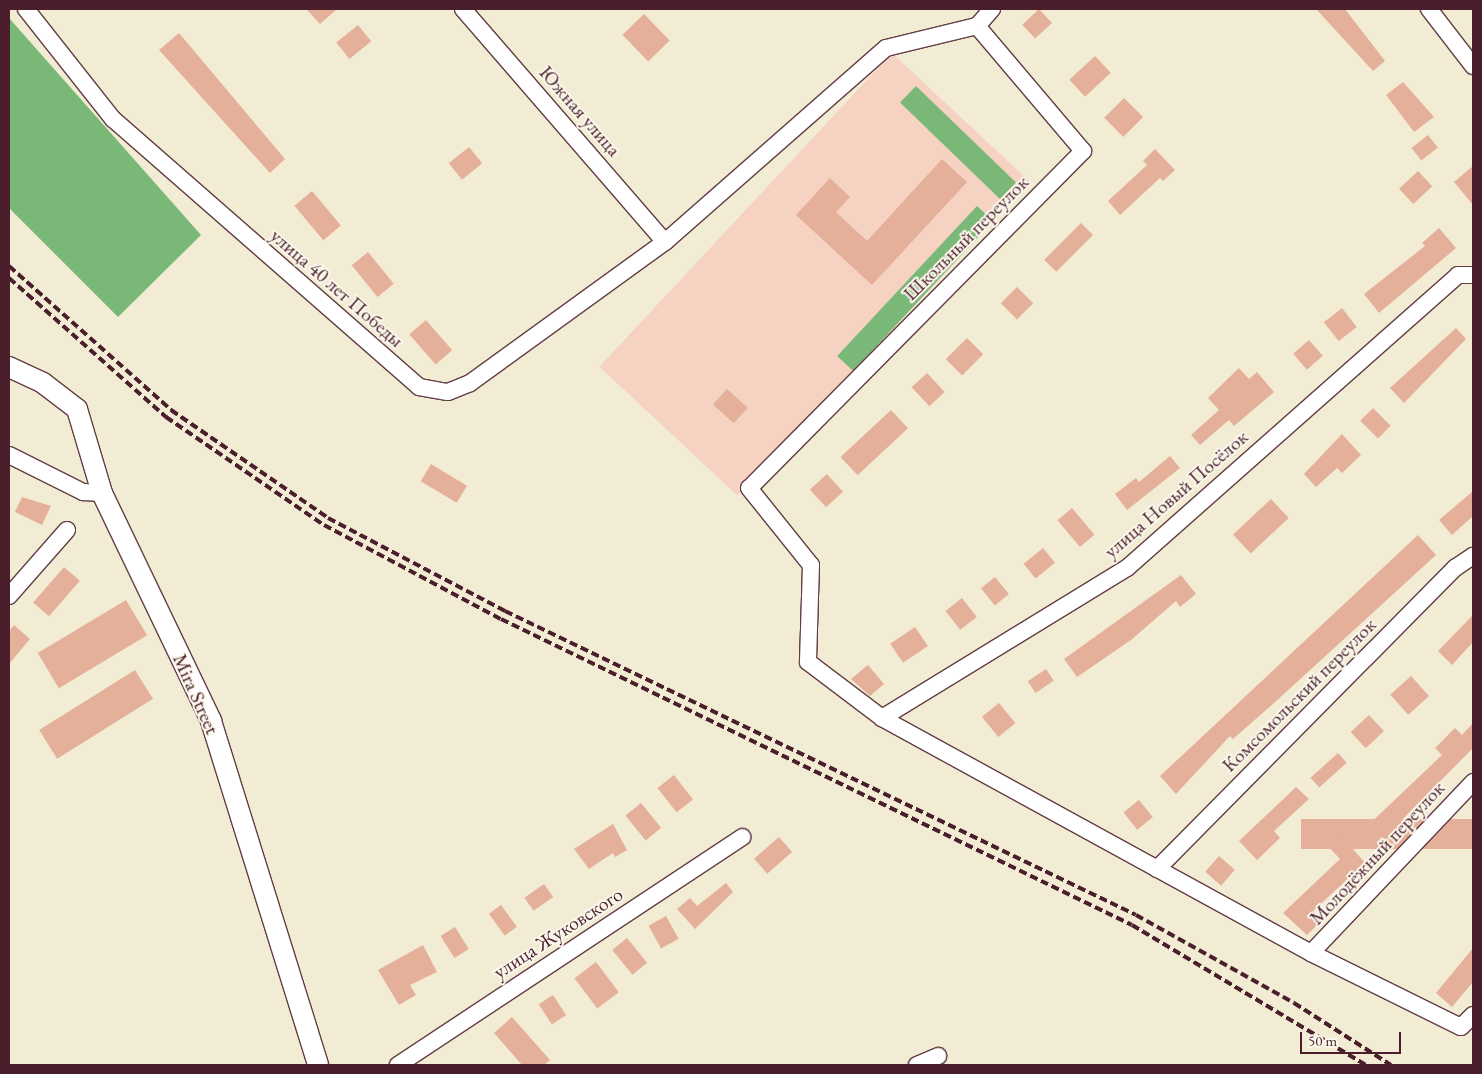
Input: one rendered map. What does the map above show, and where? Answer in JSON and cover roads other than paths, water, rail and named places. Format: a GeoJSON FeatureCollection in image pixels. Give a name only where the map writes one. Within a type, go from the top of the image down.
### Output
{"type":"FeatureCollection","features":[{"type":"Feature","properties":{"kind":"street","name":"улица 40 лет Победы"},"geometry":{"type":"LineString","coordinates":[[26,9],[113,119],[420,386],[448,392],[470,384],[665,242],[886,48],[977,26]]}},
{"type":"Feature","properties":{"kind":"street","name":"Южная улица"},"geometry":{"type":"LineString","coordinates":[[463,9],[665,242]]}},
{"type":"Feature","properties":{"kind":"street"},"geometry":{"type":"LineString","coordinates":[[977,26],[992,9]]}},
{"type":"Feature","properties":{"kind":"street"},"geometry":{"type":"LineString","coordinates":[[1429,9],[1473,66]]}},
{"type":"Feature","properties":{"kind":"street","name":"Школьный переулок"},"geometry":{"type":"LineString","coordinates":[[882,718],[808,662],[811,564],[749,488],[1082,151],[977,26]]}},
{"type":"Feature","properties":{"kind":"street","name":"улица Новый Посёлок"},"geometry":{"type":"LineString","coordinates":[[882,718],[1127,568],[1458,275],[1473,275]]}},
{"type":"Feature","properties":{"kind":"street","name":"Mira Street"},"geometry":{"type":"LineString","coordinates":[[9,367],[43,383],[78,410],[102,493],[211,721],[318,1065]]}},
{"type":"Feature","properties":{"kind":"street"},"geometry":{"type":"LineString","coordinates":[[9,455],[83,492],[102,493]]}},
{"type":"Feature","properties":{"kind":"street"},"geometry":{"type":"LineString","coordinates":[[9,596],[67,530]]}},
{"type":"Feature","properties":{"kind":"street","name":"Комсомольский переулок"},"geometry":{"type":"LineString","coordinates":[[1157,869],[1455,568],[1473,556]]}},
{"type":"Feature","properties":{"kind":"street"},"geometry":{"type":"LineString","coordinates":[[882,718],[1311,953],[1461,1027],[1473,1015]]}},
{"type":"Feature","properties":{"kind":"street","name":"Молодёжный переулок"},"geometry":{"type":"LineString","coordinates":[[1311,953],[1473,782]]}},
{"type":"Feature","properties":{"kind":"street","name":"улица Жуковского"},"geometry":{"type":"LineString","coordinates":[[398,1065],[742,837]]}},
{"type":"Feature","properties":{"kind":"street"},"geometry":{"type":"LineString","coordinates":[[917,1065],[938,1056]]}},
{"type":"Feature","properties":{"kind":"railway"},"geometry":{"type":"LineString","coordinates":[[9,266],[171,410],[328,518],[505,611],[1136,915],[1294,1003],[1391,1065]]}},
{"type":"Feature","properties":{"kind":"railway"},"geometry":{"type":"LineString","coordinates":[[9,278],[166,417],[324,525],[501,619],[1132,925],[1366,1065]]}}]}
